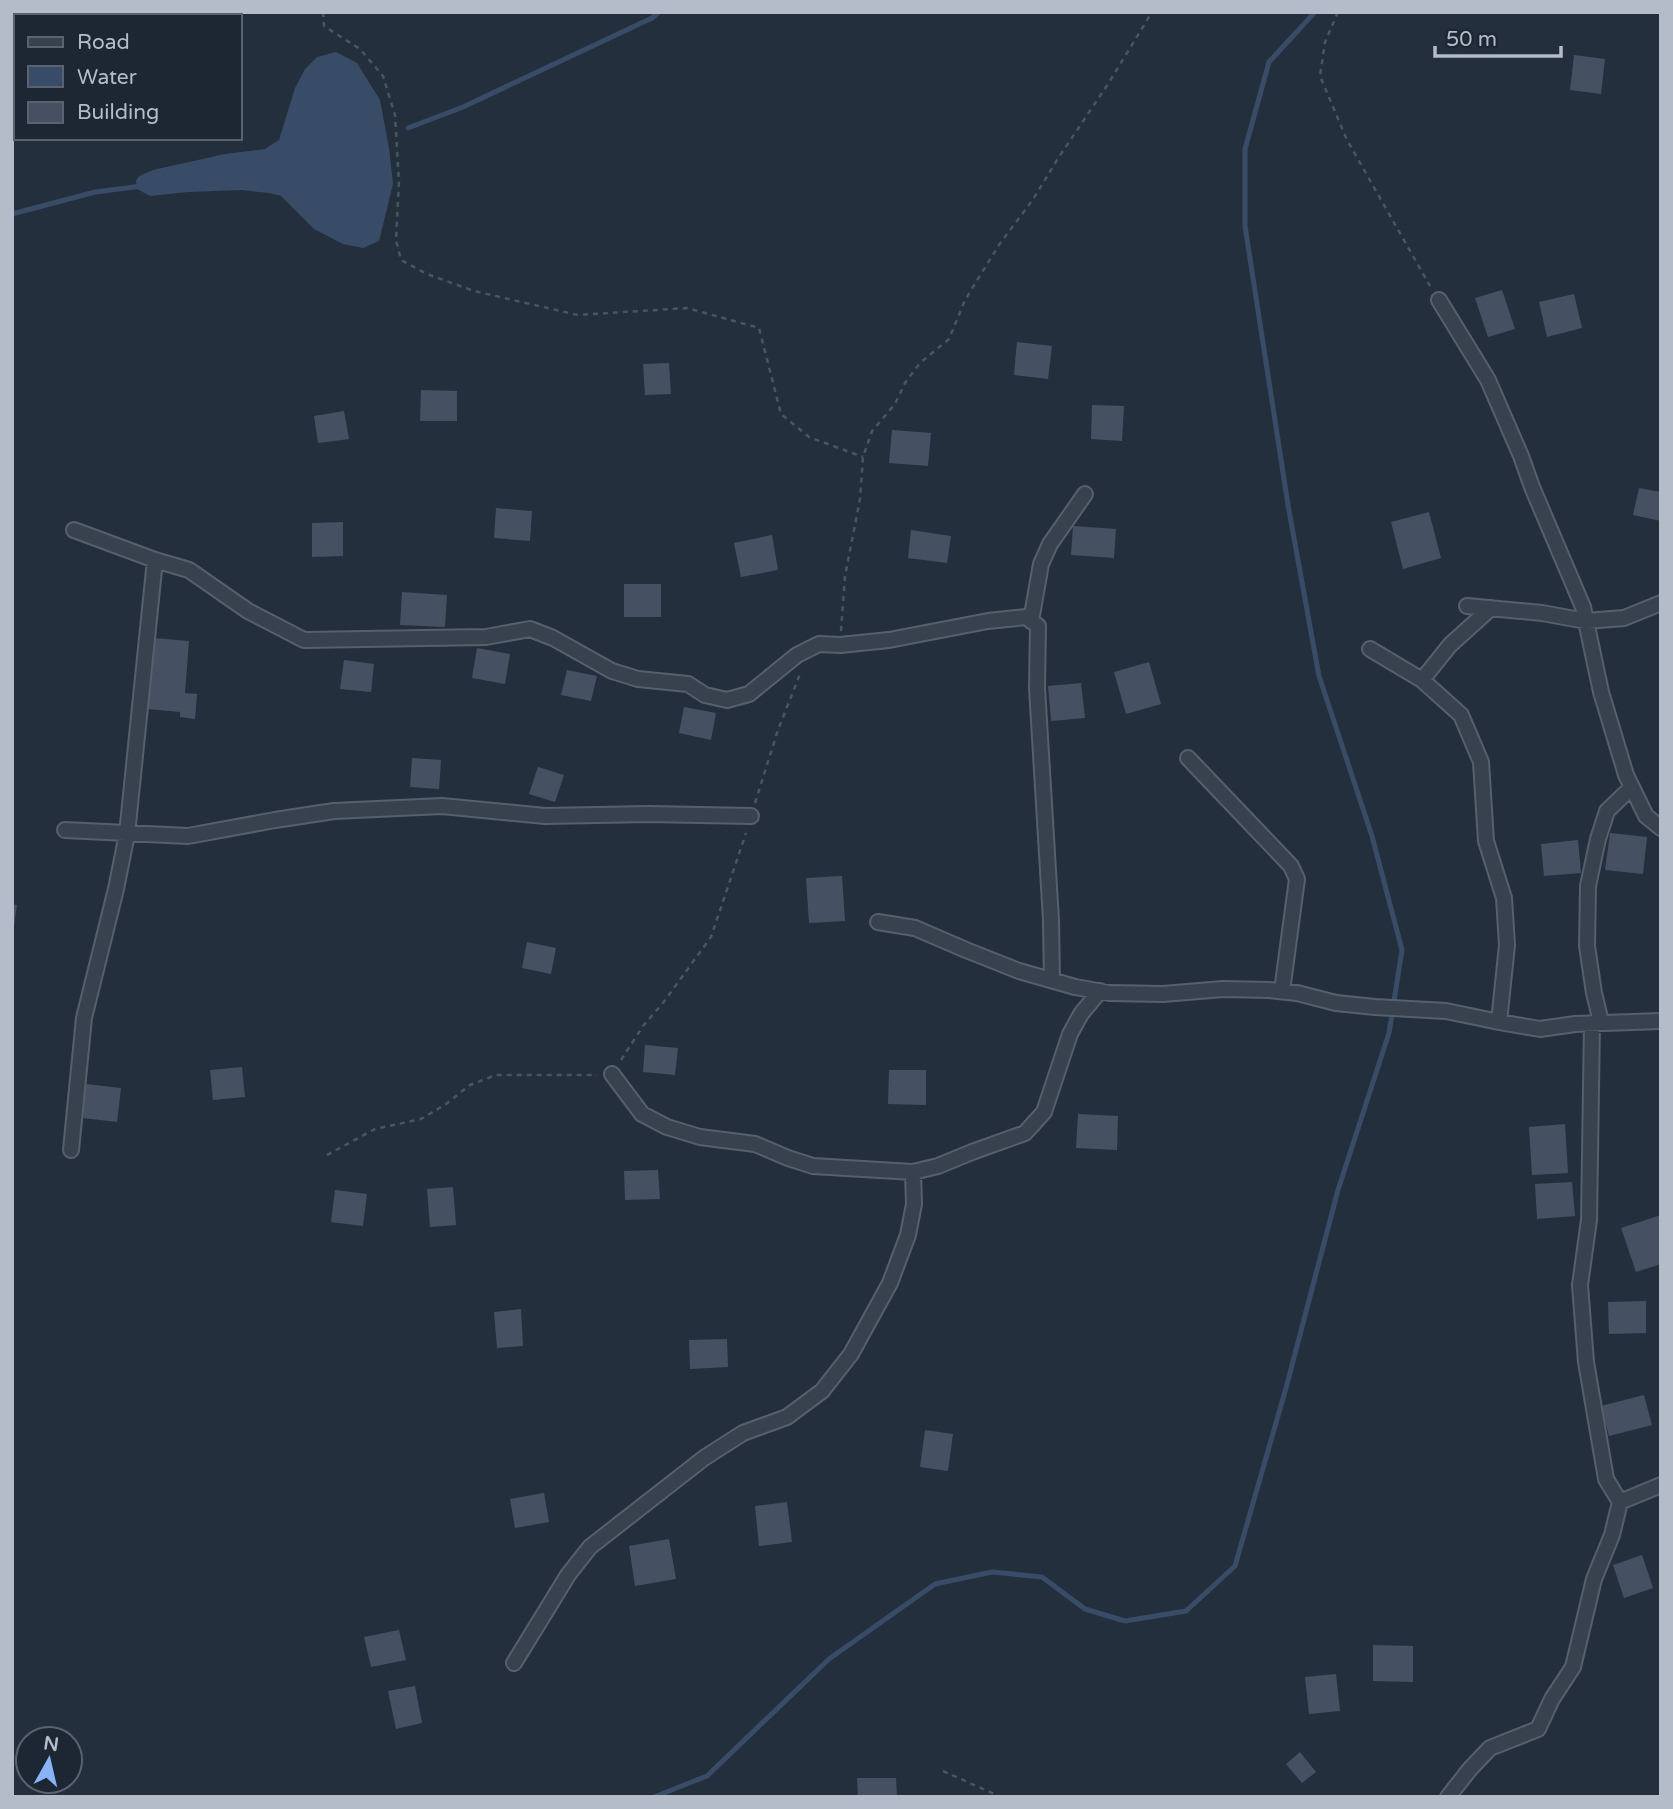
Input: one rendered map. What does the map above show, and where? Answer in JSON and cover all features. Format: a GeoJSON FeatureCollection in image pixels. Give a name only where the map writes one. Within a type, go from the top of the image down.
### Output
{"type":"FeatureCollection","features":[{"type":"Feature","properties":{"kind":"street"},"geometry":{"type":"LineString","coordinates":[[1439,300],[1488,380],[1521,456],[1583,607],[1601,692],[1626,775],[1646,816],[1661,828]]}},
{"type":"Feature","properties":{"kind":"street"},"geometry":{"type":"LineString","coordinates":[[1031,621],[1041,564],[1050,544],[1085,494]]}},
{"type":"Feature","properties":{"kind":"street"},"geometry":{"type":"LineString","coordinates":[[74,530],[189,570],[248,611],[304,640],[486,637],[530,629],[553,638],[611,671],[638,679],[688,684],[705,695],[727,700],[749,694],[797,655],[819,644],[840,645],[889,640],[1026,617],[1038,626],[1037,688],[1051,919],[1052,980]]}},
{"type":"Feature","properties":{"kind":"street"},"geometry":{"type":"LineString","coordinates":[[71,1150],[84,1018],[127,834],[155,560]]}},
{"type":"Feature","properties":{"kind":"street"},"geometry":{"type":"LineString","coordinates":[[1467,606],[1542,612],[1586,621],[1625,618],[1661,603]]}},
{"type":"Feature","properties":{"kind":"street"},"geometry":{"type":"LineString","coordinates":[[1422,680],[1450,645],[1491,608]]}},
{"type":"Feature","properties":{"kind":"street"},"geometry":{"type":"LineString","coordinates":[[1370,649],[1422,680],[1461,715],[1481,762],[1486,842],[1503,898],[1507,945],[1499,1023]]}},
{"type":"Feature","properties":{"kind":"street"},"geometry":{"type":"LineString","coordinates":[[1188,758],[1291,866],[1297,879],[1282,991]]}},
{"type":"Feature","properties":{"kind":"street"},"geometry":{"type":"LineString","coordinates":[[1448,1797],[1490,1748],[1538,1729],[1552,1699],[1573,1667],[1594,1579],[1612,1535],[1620,1502],[1606,1479],[1586,1362],[1580,1285],[1589,1220],[1596,1023],[1587,946],[1588,886],[1607,811],[1632,787]]}},
{"type":"Feature","properties":{"kind":"street"},"geometry":{"type":"LineString","coordinates":[[65,830],[188,836],[334,811],[442,806],[545,816],[751,816]]}},
{"type":"Feature","properties":{"kind":"street"},"geometry":{"type":"LineString","coordinates":[[878,922],[915,928],[1019,971],[1075,987],[1100,991],[1163,994],[1223,989],[1282,991],[1336,1003],[1446,1011],[1540,1029],[1596,1023],[1661,1021]]}},
{"type":"Feature","properties":{"kind":"street"},"geometry":{"type":"LineString","coordinates":[[612,1074],[642,1114],[667,1127],[700,1137],[755,1144],[813,1166],[913,1171],[938,1166],[1025,1133],[1044,1112],[1070,1034],[1081,1014],[1100,991]]}},
{"type":"Feature","properties":{"kind":"street"},"geometry":{"type":"LineString","coordinates":[[514,1663],[568,1575],[590,1547],[704,1458],[743,1433],[787,1417],[822,1391],[851,1354],[890,1283],[908,1235],[914,1204],[913,1171]]}},
{"type":"Feature","properties":{"kind":"street"},"geometry":{"type":"LineString","coordinates":[[1620,1502],[1661,1486]]}},
{"type":"Feature","properties":{"kind":"path"},"geometry":{"type":"LineString","coordinates":[[323,12],[324,26],[360,49],[383,76],[395,115],[399,182],[396,240],[401,260],[428,274],[474,291],[578,315],[687,308],[759,328],[781,414],[809,437],[863,457]]}},
{"type":"Feature","properties":{"kind":"path"},"geometry":{"type":"LineString","coordinates":[[840,645],[845,576],[860,499],[863,457],[872,431],[895,404],[905,383],[920,363],[949,339],[965,300],[999,245],[1032,201],[1152,12]]}},
{"type":"Feature","properties":{"kind":"path"},"geometry":{"type":"LineString","coordinates":[[1338,12],[1325,41],[1320,76],[1347,140],[1439,300]]}},
{"type":"Feature","properties":{"kind":"path"},"geometry":{"type":"LineString","coordinates":[[327,1155],[376,1129],[421,1119],[470,1085],[496,1076],[584,1077],[612,1074],[643,1026],[711,936],[778,730],[811,648]]}},
{"type":"Feature","properties":{"kind":"path"},"geometry":{"type":"LineString","coordinates":[[943,1772],[1000,1797]]}},
{"type":"Feature","properties":{"kind":"water"},"geometry":{"type":"Polygon","coordinates":[[[336,52],[357,63],[380,100],[393,184],[379,241],[363,248],[343,244],[314,229],[281,196],[269,193],[241,190],[150,196],[137,189],[136,181],[139,176],[153,170],[225,154],[265,149],[279,140],[295,88],[305,69],[317,57],[336,52]]]}},
{"type":"Feature","properties":{"kind":"building"},"geometry":{"type":"Polygon","coordinates":[[[1574,55],[1605,59],[1601,94],[1570,90],[1574,55]]]}},
{"type":"Feature","properties":{"kind":"building"},"geometry":{"type":"Polygon","coordinates":[[[1502,290],[1515,329],[1488,337],[1475,298],[1502,290]]]}},
{"type":"Feature","properties":{"kind":"building"},"geometry":{"type":"Polygon","coordinates":[[[1574,294],[1582,328],[1547,337],[1539,302],[1574,294]]]}},
{"type":"Feature","properties":{"kind":"building"},"geometry":{"type":"Polygon","coordinates":[[[1017,342],[1052,346],[1048,379],[1014,375],[1017,342]]]}},
{"type":"Feature","properties":{"kind":"building"},"geometry":{"type":"Polygon","coordinates":[[[669,363],[671,394],[645,395],[643,364],[669,363]]]}},
{"type":"Feature","properties":{"kind":"building"},"geometry":{"type":"Polygon","coordinates":[[[421,390],[457,391],[457,421],[420,421],[421,390]]]}},
{"type":"Feature","properties":{"kind":"building"},"geometry":{"type":"Polygon","coordinates":[[[1092,405],[1124,406],[1122,441],[1091,439],[1092,405]]]}},
{"type":"Feature","properties":{"kind":"building"},"geometry":{"type":"Polygon","coordinates":[[[344,411],[349,439],[318,443],[314,416],[344,411]]]}},
{"type":"Feature","properties":{"kind":"building"},"geometry":{"type":"Polygon","coordinates":[[[892,430],[931,433],[928,466],[889,463],[892,430]]]}},
{"type":"Feature","properties":{"kind":"building"},"geometry":{"type":"Polygon","coordinates":[[[1639,488],[1661,492],[1661,521],[1633,515],[1639,488]]]}},
{"type":"Feature","properties":{"kind":"building"},"geometry":{"type":"Polygon","coordinates":[[[496,508],[532,511],[530,541],[494,538],[496,508]]]}},
{"type":"Feature","properties":{"kind":"building"},"geometry":{"type":"Polygon","coordinates":[[[1429,512],[1441,558],[1403,569],[1391,522],[1429,512]]]}},
{"type":"Feature","properties":{"kind":"building"},"geometry":{"type":"Polygon","coordinates":[[[343,522],[343,556],[312,557],[312,523],[343,522]]]}},
{"type":"Feature","properties":{"kind":"building"},"geometry":{"type":"Polygon","coordinates":[[[1073,526],[1116,529],[1114,558],[1071,555],[1073,526]]]}},
{"type":"Feature","properties":{"kind":"building"},"geometry":{"type":"Polygon","coordinates":[[[911,530],[951,536],[947,563],[908,558],[911,530]]]}},
{"type":"Feature","properties":{"kind":"building"},"geometry":{"type":"Polygon","coordinates":[[[772,535],[778,570],[741,577],[734,543],[772,535]]]}},
{"type":"Feature","properties":{"kind":"building"},"geometry":{"type":"Polygon","coordinates":[[[624,584],[661,584],[661,617],[624,617],[624,584]]]}},
{"type":"Feature","properties":{"kind":"building"},"geometry":{"type":"Polygon","coordinates":[[[402,592],[447,595],[445,627],[400,625],[402,592]]]}},
{"type":"Feature","properties":{"kind":"building"},"geometry":{"type":"Polygon","coordinates":[[[154,638],[189,641],[185,693],[197,694],[195,719],[180,717],[180,712],[147,709],[154,638]]]}},
{"type":"Feature","properties":{"kind":"building"},"geometry":{"type":"Polygon","coordinates":[[[477,648],[510,654],[505,684],[472,678],[477,648]]]}},
{"type":"Feature","properties":{"kind":"building"},"geometry":{"type":"Polygon","coordinates":[[[344,660],[374,664],[371,692],[340,689],[344,660]]]}},
{"type":"Feature","properties":{"kind":"building"},"geometry":{"type":"Polygon","coordinates":[[[1149,662],[1161,704],[1126,714],[1114,672],[1149,662]]]}},
{"type":"Feature","properties":{"kind":"building"},"geometry":{"type":"Polygon","coordinates":[[[567,670],[597,676],[591,701],[561,695],[567,670]]]}},
{"type":"Feature","properties":{"kind":"building"},"geometry":{"type":"Polygon","coordinates":[[[1081,683],[1085,718],[1051,721],[1048,686],[1081,683]]]}},
{"type":"Feature","properties":{"kind":"building"},"geometry":{"type":"Polygon","coordinates":[[[684,707],[716,713],[711,740],[679,733],[684,707]]]}},
{"type":"Feature","properties":{"kind":"building"},"geometry":{"type":"Polygon","coordinates":[[[412,758],[441,760],[439,789],[410,787],[412,758]]]}},
{"type":"Feature","properties":{"kind":"building"},"geometry":{"type":"Polygon","coordinates":[[[538,767],[564,775],[555,802],[529,794],[538,767]]]}},
{"type":"Feature","properties":{"kind":"building"},"geometry":{"type":"Polygon","coordinates":[[[1610,833],[1647,837],[1643,874],[1605,870],[1610,833]]]}},
{"type":"Feature","properties":{"kind":"building"},"geometry":{"type":"Polygon","coordinates":[[[1578,840],[1581,873],[1544,876],[1541,844],[1578,840]]]}},
{"type":"Feature","properties":{"kind":"building"},"geometry":{"type":"Polygon","coordinates":[[[842,876],[845,921],[809,923],[806,878],[842,876]]]}},
{"type":"Feature","properties":{"kind":"building"},"geometry":{"type":"Polygon","coordinates":[[[12,904],[17,905],[14,926],[12,926],[12,904]]]}},
{"type":"Feature","properties":{"kind":"building"},"geometry":{"type":"Polygon","coordinates":[[[527,942],[556,948],[551,974],[522,968],[527,942]]]}},
{"type":"Feature","properties":{"kind":"building"},"geometry":{"type":"Polygon","coordinates":[[[645,1045],[678,1048],[675,1075],[643,1072],[645,1045]]]}},
{"type":"Feature","properties":{"kind":"building"},"geometry":{"type":"Polygon","coordinates":[[[242,1067],[245,1097],[213,1100],[210,1070],[242,1067]]]}},
{"type":"Feature","properties":{"kind":"building"},"geometry":{"type":"Polygon","coordinates":[[[889,1070],[926,1070],[926,1105],[888,1104],[889,1070]]]}},
{"type":"Feature","properties":{"kind":"building"},"geometry":{"type":"Polygon","coordinates":[[[86,1084],[121,1088],[117,1122],[83,1118],[86,1084]]]}},
{"type":"Feature","properties":{"kind":"building"},"geometry":{"type":"Polygon","coordinates":[[[1078,1114],[1118,1116],[1117,1150],[1076,1148],[1078,1114]]]}},
{"type":"Feature","properties":{"kind":"building"},"geometry":{"type":"Polygon","coordinates":[[[1565,1124],[1568,1173],[1532,1175],[1529,1127],[1565,1124]]]}},
{"type":"Feature","properties":{"kind":"building"},"geometry":{"type":"Polygon","coordinates":[[[658,1170],[660,1199],[625,1200],[624,1171],[658,1170]]]}},
{"type":"Feature","properties":{"kind":"building"},"geometry":{"type":"Polygon","coordinates":[[[1572,1182],[1575,1216],[1537,1219],[1535,1184],[1572,1182]]]}},
{"type":"Feature","properties":{"kind":"building"},"geometry":{"type":"Polygon","coordinates":[[[453,1187],[456,1225],[430,1227],[427,1189],[453,1187]]]}},
{"type":"Feature","properties":{"kind":"building"},"geometry":{"type":"Polygon","coordinates":[[[335,1190],[367,1194],[363,1226],[331,1222],[335,1190]]]}},
{"type":"Feature","properties":{"kind":"building"},"geometry":{"type":"Polygon","coordinates":[[[1661,1215],[1661,1264],[1636,1272],[1621,1228],[1661,1215]]]}},
{"type":"Feature","properties":{"kind":"building"},"geometry":{"type":"Polygon","coordinates":[[[1646,1301],[1646,1333],[1609,1334],[1608,1302],[1646,1301]]]}},
{"type":"Feature","properties":{"kind":"building"},"geometry":{"type":"Polygon","coordinates":[[[521,1309],[523,1346],[497,1348],[494,1312],[521,1309]]]}},
{"type":"Feature","properties":{"kind":"building"},"geometry":{"type":"Polygon","coordinates":[[[727,1339],[728,1367],[690,1369],[689,1340],[727,1339]]]}},
{"type":"Feature","properties":{"kind":"building"},"geometry":{"type":"Polygon","coordinates":[[[1644,1395],[1652,1425],[1609,1436],[1601,1406],[1644,1395]]]}},
{"type":"Feature","properties":{"kind":"building"},"geometry":{"type":"Polygon","coordinates":[[[925,1430],[953,1434],[948,1471],[920,1467],[925,1430]]]}},
{"type":"Feature","properties":{"kind":"building"},"geometry":{"type":"Polygon","coordinates":[[[544,1493],[549,1522],[515,1528],[510,1499],[544,1493]]]}},
{"type":"Feature","properties":{"kind":"building"},"geometry":{"type":"Polygon","coordinates":[[[787,1502],[792,1542],[759,1546],[755,1506],[787,1502]]]}},
{"type":"Feature","properties":{"kind":"building"},"geometry":{"type":"Polygon","coordinates":[[[669,1539],[676,1579],[635,1586],[629,1546],[669,1539]]]}},
{"type":"Feature","properties":{"kind":"building"},"geometry":{"type":"Polygon","coordinates":[[[1642,1555],[1653,1588],[1624,1598],[1613,1565],[1642,1555]]]}},
{"type":"Feature","properties":{"kind":"building"},"geometry":{"type":"Polygon","coordinates":[[[399,1630],[406,1660],[371,1667],[364,1637],[399,1630]]]}},
{"type":"Feature","properties":{"kind":"building"},"geometry":{"type":"Polygon","coordinates":[[[1373,1645],[1413,1646],[1413,1682],[1373,1681],[1373,1645]]]}},
{"type":"Feature","properties":{"kind":"building"},"geometry":{"type":"Polygon","coordinates":[[[1336,1674],[1340,1711],[1309,1714],[1305,1677],[1336,1674]]]}},
{"type":"Feature","properties":{"kind":"building"},"geometry":{"type":"Polygon","coordinates":[[[415,1686],[422,1723],[396,1729],[388,1691],[415,1686]]]}},
{"type":"Feature","properties":{"kind":"building"},"geometry":{"type":"Polygon","coordinates":[[[1300,1752],[1316,1772],[1302,1783],[1286,1764],[1300,1752]]]}},
{"type":"Feature","properties":{"kind":"building"},"geometry":{"type":"Polygon","coordinates":[[[857,1778],[896,1778],[897,1797],[858,1797],[857,1778]]]}},
{"type":"Feature","properties":{"kind":"waterway"},"geometry":{"type":"LineString","coordinates":[[408,128],[463,107],[652,18],[659,12]]}},
{"type":"Feature","properties":{"kind":"waterway"},"geometry":{"type":"LineString","coordinates":[[654,1797],[707,1776],[829,1659],[935,1584],[992,1572],[1042,1577],[1085,1609],[1125,1621],[1186,1611],[1235,1566],[1286,1388],[1338,1190],[1389,1033],[1402,950],[1372,836],[1319,676],[1288,505],[1245,226],[1245,149],[1269,62],[1315,12]]}},
{"type":"Feature","properties":{"kind":"waterway"},"geometry":{"type":"LineString","coordinates":[[12,214],[95,192],[142,186]]}}]}
